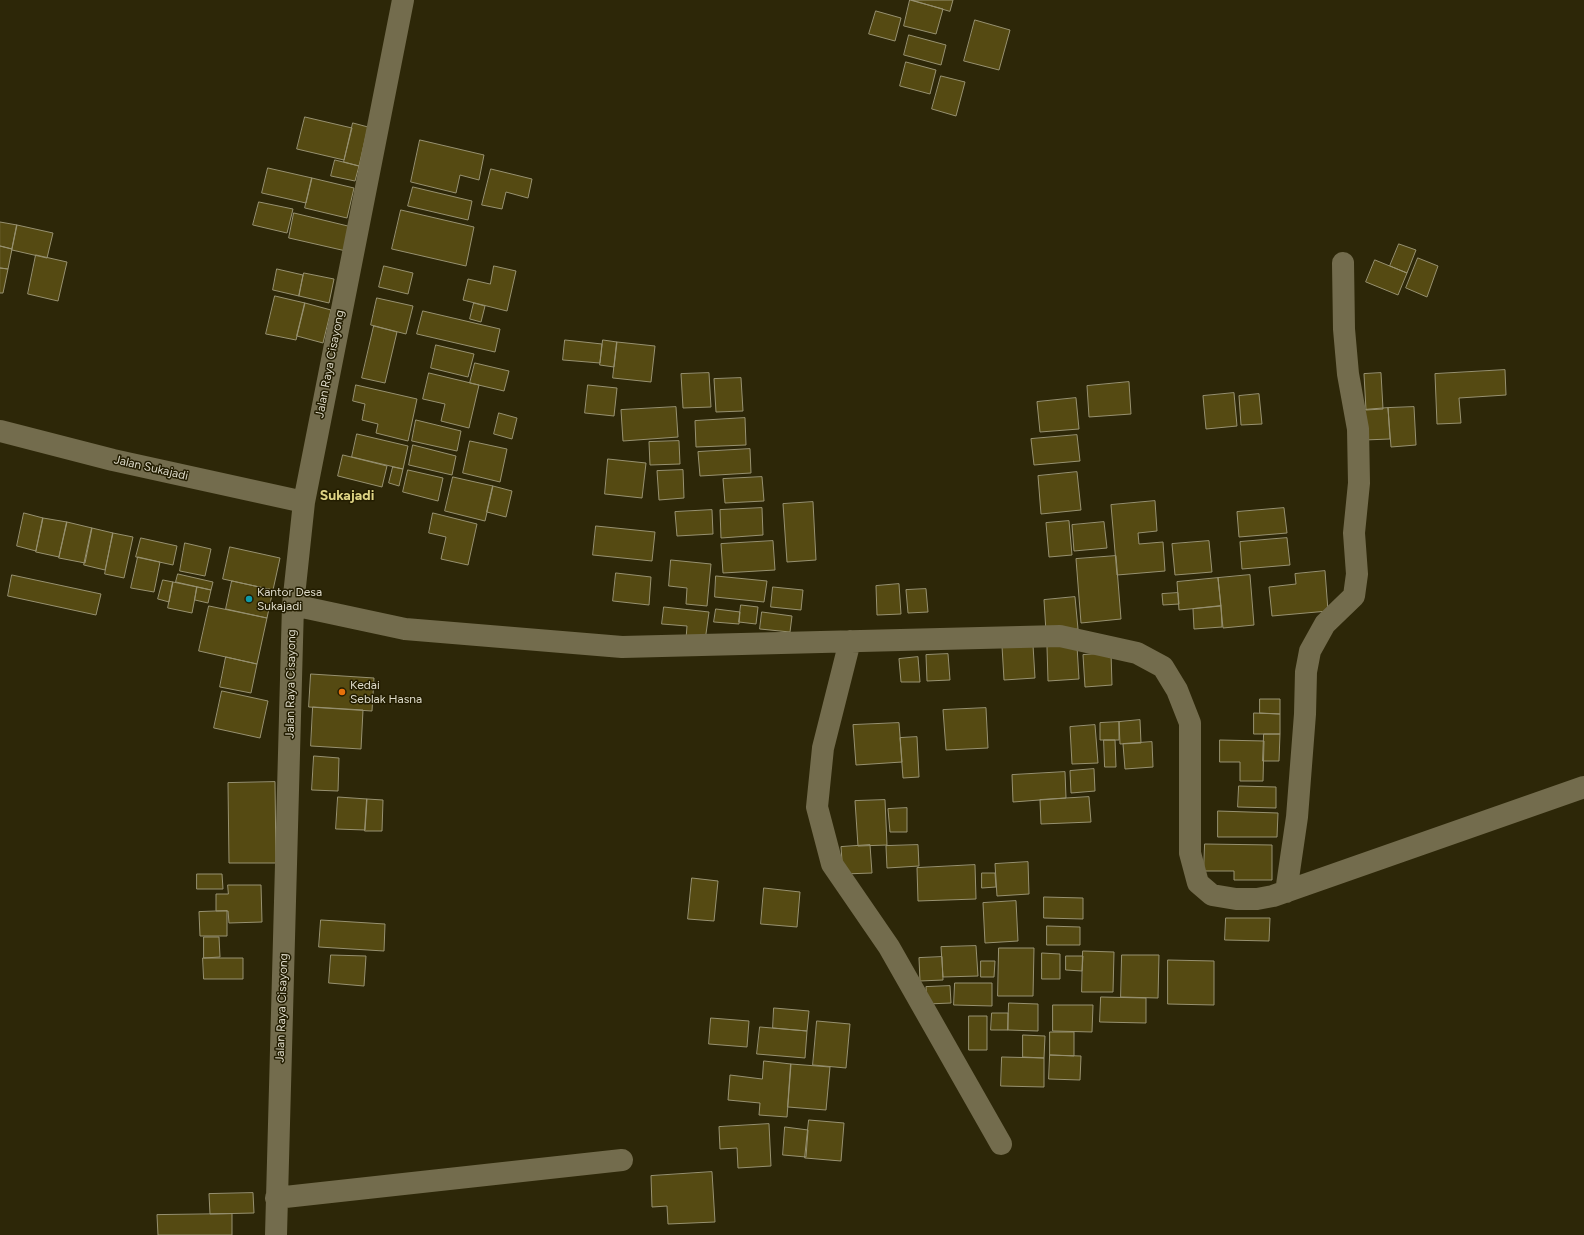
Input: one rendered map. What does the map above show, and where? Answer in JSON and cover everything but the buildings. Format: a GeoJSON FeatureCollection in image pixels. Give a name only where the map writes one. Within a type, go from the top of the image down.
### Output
{"type":"FeatureCollection","features":[{"type":"Feature","properties":{"kind":"street","name":"Jalan Raya Cisayong"},"geometry":{"type":"LineString","coordinates":[[276,1235],[293,605],[304,502],[404,0]]}},
{"type":"Feature","properties":{"kind":"street"},"geometry":{"type":"LineString","coordinates":[[1286,892],[1297,817],[1305,714],[1306,672],[1310,651],[1325,624],[1354,596],[1358,574],[1354,533],[1359,483],[1358,429],[1348,374],[1344,329],[1343,263]]}},
{"type":"Feature","properties":{"kind":"street","name":"Jalan Sukajadi"},"geometry":{"type":"LineString","coordinates":[[0,431],[113,460],[304,502]]}},
{"type":"Feature","properties":{"kind":"street"},"geometry":{"type":"LineString","coordinates":[[293,605],[405,629],[622,647],[1060,636],[1137,653],[1163,667],[1177,690],[1190,723],[1190,852],[1198,883],[1212,895],[1236,899],[1257,899],[1286,892],[1584,787]]}},
{"type":"Feature","properties":{"kind":"street"},"geometry":{"type":"LineString","coordinates":[[850,641],[823,748],[817,807],[832,864],[889,947],[1002,1144]]}},
{"type":"Feature","properties":{"kind":"street"},"geometry":{"type":"LineString","coordinates":[[276,1198],[622,1160]]}},
{"type":"Feature","properties":{"kind":"place","name":"Kantor Desa Sukajadi"},"geometry":{"type":"Point","coordinates":[249,599]}},
{"type":"Feature","properties":{"kind":"place","name":"Kedai Seblak Hasna"},"geometry":{"type":"Point","coordinates":[342,692]}},
{"type":"Feature","properties":{"kind":"district","name":"Sukajadi"},"geometry":{"type":"Point","coordinates":[347,496]}}]}
